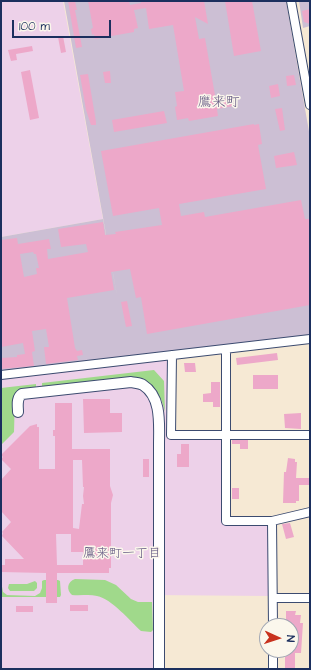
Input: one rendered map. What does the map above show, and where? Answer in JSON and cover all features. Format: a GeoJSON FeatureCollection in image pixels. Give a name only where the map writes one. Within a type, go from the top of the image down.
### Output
{"type":"FeatureCollection","features":[{"type":"Feature","properties":{"kind":"street"},"geometry":{"type":"LineString","coordinates":[[291,1],[310,105]]}},
{"type":"Feature","properties":{"kind":"street"},"geometry":{"type":"LineString","coordinates":[[1,375],[310,339]]}},
{"type":"Feature","properties":{"kind":"street"},"geometry":{"type":"LineString","coordinates":[[226,349],[226,521],[272,521],[310,512]]}},
{"type":"Feature","properties":{"kind":"street"},"geometry":{"type":"LineString","coordinates":[[172,355],[171,435],[310,435]]}},
{"type":"Feature","properties":{"kind":"street"},"geometry":{"type":"LineString","coordinates":[[18,412],[18,399],[22,394],[131,382],[142,385],[151,392],[156,401],[159,414],[159,669]]}},
{"type":"Feature","properties":{"kind":"street"},"geometry":{"type":"LineString","coordinates":[[272,521],[271,542],[274,598],[273,618]]}},
{"type":"Feature","properties":{"kind":"street"},"geometry":{"type":"LineString","coordinates":[[274,598],[310,598]]}},
{"type":"Feature","properties":{"kind":"street"},"geometry":{"type":"LineString","coordinates":[[272,669],[273,658]]}},
{"type":"Feature","properties":{"kind":"shaded area"},"geometry":{"type":"Polygon","coordinates":[[[1,1],[63,1],[103,219],[1,237],[1,1]]]}},
{"type":"Feature","properties":{"kind":"shaded area"},"geometry":{"type":"Polygon","coordinates":[[[64,1],[286,1],[310,137],[310,335],[1,371],[1,237],[103,219],[118,301],[64,1]]]}},
{"type":"Feature","properties":{"kind":"shaded area"},"geometry":{"type":"Polygon","coordinates":[[[299,1],[310,1],[310,26],[303,28],[299,1]]]}},
{"type":"Feature","properties":{"kind":"shaded area"},"geometry":{"type":"Polygon","coordinates":[[[165,359],[169,364],[170,437],[221,437],[223,439],[224,524],[266,524],[269,526],[270,592],[268,596],[153,595],[153,669],[1,669],[1,379],[165,359]]]}},
{"type":"Feature","properties":{"kind":"green space"},"geometry":{"type":"Polygon","coordinates":[[[154,370],[164,381],[165,412],[158,394],[153,387],[145,381],[44,388],[42,386],[42,383],[154,370]]]}},
{"type":"Feature","properties":{"kind":"green space"},"geometry":{"type":"Polygon","coordinates":[[[36,384],[36,388],[15,396],[14,432],[1,445],[1,388],[36,384]]]}},
{"type":"Feature","properties":{"kind":"green space"},"geometry":{"type":"Polygon","coordinates":[[[72,580],[105,580],[116,585],[131,599],[138,602],[152,602],[153,630],[151,632],[141,631],[115,606],[103,598],[94,595],[72,595],[68,589],[68,586],[72,580]]]}},
{"type":"Feature","properties":{"kind":"green space"},"geometry":{"type":"Polygon","coordinates":[[[1,581],[3,592],[7,595],[35,596],[40,593],[42,581],[60,581],[60,597],[1,597],[1,581]]]}},
{"type":"Feature","properties":{"kind":"green space"},"geometry":{"type":"Polygon","coordinates":[[[35,581],[37,583],[37,588],[34,591],[10,591],[8,588],[9,584],[27,584],[35,581]]]}},
{"type":"Feature","properties":{"kind":"building"},"geometry":{"type":"Polygon","coordinates":[[[68,1],[75,1],[77,10],[75,10],[82,47],[76,48],[68,1]]]}},
{"type":"Feature","properties":{"kind":"building"},"geometry":{"type":"Polygon","coordinates":[[[88,1],[129,1],[130,5],[141,3],[140,1],[204,1],[208,24],[195,17],[199,39],[205,38],[216,101],[232,98],[233,106],[217,109],[218,116],[189,121],[188,118],[177,120],[175,92],[184,91],[173,25],[149,29],[146,8],[134,10],[138,28],[134,29],[134,32],[95,39],[94,34],[92,35],[91,29],[93,28],[88,1]]]}},
{"type":"Feature","properties":{"kind":"building"},"geometry":{"type":"Polygon","coordinates":[[[225,1],[252,1],[261,51],[234,56],[225,1]]]}},
{"type":"Feature","properties":{"kind":"building"},"geometry":{"type":"Polygon","coordinates":[[[310,9],[310,24],[304,22],[302,11],[310,9]]]}},
{"type":"Feature","properties":{"kind":"building"},"geometry":{"type":"Polygon","coordinates":[[[63,36],[66,52],[61,53],[58,37],[63,36]]]}},
{"type":"Feature","properties":{"kind":"building"},"geometry":{"type":"Polygon","coordinates":[[[32,46],[33,51],[16,54],[17,60],[11,61],[8,50],[32,46]]]}},
{"type":"Feature","properties":{"kind":"building"},"geometry":{"type":"Polygon","coordinates":[[[30,70],[39,118],[30,120],[21,72],[30,70]]]}},
{"type":"Feature","properties":{"kind":"building"},"geometry":{"type":"Polygon","coordinates":[[[110,71],[111,83],[105,83],[103,72],[110,71]]]}},
{"type":"Feature","properties":{"kind":"building"},"geometry":{"type":"Polygon","coordinates":[[[88,74],[96,125],[91,125],[86,110],[80,75],[88,74]]]}},
{"type":"Feature","properties":{"kind":"building"},"geometry":{"type":"Polygon","coordinates":[[[294,75],[296,85],[287,86],[286,76],[294,75]]]}},
{"type":"Feature","properties":{"kind":"building"},"geometry":{"type":"Polygon","coordinates":[[[278,84],[280,96],[271,98],[269,86],[278,84]]]}},
{"type":"Feature","properties":{"kind":"building"},"geometry":{"type":"Polygon","coordinates":[[[282,108],[285,130],[280,131],[275,109],[282,108]]]}},
{"type":"Feature","properties":{"kind":"building"},"geometry":{"type":"Polygon","coordinates":[[[164,111],[167,123],[114,132],[112,120],[164,111]]]}},
{"type":"Feature","properties":{"kind":"building"},"geometry":{"type":"Polygon","coordinates":[[[259,124],[262,144],[258,145],[266,189],[179,204],[181,216],[204,212],[205,217],[301,200],[305,219],[310,219],[310,305],[147,334],[141,297],[136,298],[130,269],[111,272],[114,290],[67,298],[75,348],[77,351],[82,350],[83,355],[77,356],[78,360],[46,364],[44,347],[49,347],[46,329],[32,331],[35,351],[32,352],[34,366],[1,369],[1,358],[17,357],[17,355],[25,354],[23,343],[1,347],[1,240],[17,238],[18,244],[49,239],[51,249],[47,249],[48,259],[88,252],[86,244],[61,247],[58,229],[103,222],[105,235],[116,234],[115,232],[162,225],[159,208],[113,216],[101,151],[259,124]],[[33,252],[20,254],[24,277],[37,274],[36,268],[39,268],[36,254],[33,252]]]}},
{"type":"Feature","properties":{"kind":"building"},"geometry":{"type":"Polygon","coordinates":[[[294,152],[297,165],[276,168],[274,156],[294,152]]]}},
{"type":"Feature","properties":{"kind":"building"},"geometry":{"type":"Polygon","coordinates":[[[127,301],[132,326],[126,327],[121,302],[127,301]]]}},
{"type":"Feature","properties":{"kind":"building"},"geometry":{"type":"Polygon","coordinates":[[[277,353],[278,360],[237,365],[236,358],[277,353]]]}},
{"type":"Feature","properties":{"kind":"building"},"geometry":{"type":"Polygon","coordinates":[[[184,363],[195,363],[196,372],[185,372],[184,363]]]}},
{"type":"Feature","properties":{"kind":"building"},"geometry":{"type":"Polygon","coordinates":[[[253,375],[278,375],[278,389],[253,389],[253,375]]]}},
{"type":"Feature","properties":{"kind":"building"},"geometry":{"type":"Polygon","coordinates":[[[211,382],[220,382],[220,407],[213,407],[213,402],[203,402],[203,394],[211,393],[211,382]]]}},
{"type":"Feature","properties":{"kind":"building"},"geometry":{"type":"Polygon","coordinates":[[[83,399],[110,399],[110,413],[122,413],[122,432],[84,433],[83,399]]]}},
{"type":"Feature","properties":{"kind":"building"},"geometry":{"type":"Polygon","coordinates":[[[55,403],[72,403],[72,449],[110,449],[110,486],[113,495],[111,503],[111,568],[109,568],[109,573],[57,573],[57,603],[46,603],[46,573],[1,572],[1,565],[5,565],[5,559],[24,559],[2,536],[2,532],[11,522],[1,511],[1,480],[11,469],[1,459],[3,457],[1,455],[30,426],[37,424],[37,427],[39,427],[39,469],[55,469],[55,436],[53,436],[53,430],[55,430],[55,403]],[[73,460],[73,528],[79,529],[82,504],[84,504],[82,460],[73,460]],[[56,534],[57,565],[83,565],[83,552],[71,552],[71,534],[56,534]]]}},
{"type":"Feature","properties":{"kind":"building"},"geometry":{"type":"Polygon","coordinates":[[[301,413],[301,429],[285,428],[284,414],[301,413]]]}},
{"type":"Feature","properties":{"kind":"building"},"geometry":{"type":"Polygon","coordinates":[[[232,440],[248,440],[248,449],[240,449],[240,444],[232,444],[232,440]]]}},
{"type":"Feature","properties":{"kind":"building"},"geometry":{"type":"Polygon","coordinates":[[[181,444],[189,444],[189,467],[177,467],[177,454],[181,454],[181,444]]]}},
{"type":"Feature","properties":{"kind":"building"},"geometry":{"type":"Polygon","coordinates":[[[288,458],[295,459],[295,462],[297,462],[296,478],[310,478],[310,485],[299,485],[299,501],[296,501],[296,503],[283,503],[284,472],[286,472],[288,458]]]}},
{"type":"Feature","properties":{"kind":"building"},"geometry":{"type":"Polygon","coordinates":[[[143,459],[149,459],[149,477],[143,477],[143,459]]]}},
{"type":"Feature","properties":{"kind":"building"},"geometry":{"type":"Polygon","coordinates":[[[232,488],[239,488],[239,499],[232,499],[232,488]]]}},
{"type":"Feature","properties":{"kind":"building"},"geometry":{"type":"Polygon","coordinates":[[[290,523],[294,537],[286,539],[282,524],[290,523]]]}},
{"type":"Feature","properties":{"kind":"building"},"geometry":{"type":"Polygon","coordinates":[[[70,605],[88,605],[88,611],[70,611],[70,605]]]}},
{"type":"Feature","properties":{"kind":"building"},"geometry":{"type":"Polygon","coordinates":[[[16,606],[33,606],[33,612],[16,612],[16,606]]]}},
{"type":"Feature","properties":{"kind":"building"},"geometry":{"type":"Polygon","coordinates":[[[286,611],[296,611],[295,615],[301,615],[300,623],[303,623],[301,653],[299,653],[299,618],[286,618],[286,611]]]}},
{"type":"Feature","properties":{"kind":"building"},"geometry":{"type":"Polygon","coordinates":[[[285,658],[295,658],[295,669],[285,669],[285,658]]]}},
{"type":"Feature","properties":{"kind":"district","name":"鷹来町"},"geometry":{"type":"Point","coordinates":[219,103]}},
{"type":"Feature","properties":{"kind":"district","name":"鷹来町一丁目"},"geometry":{"type":"Point","coordinates":[122,554]}}]}
